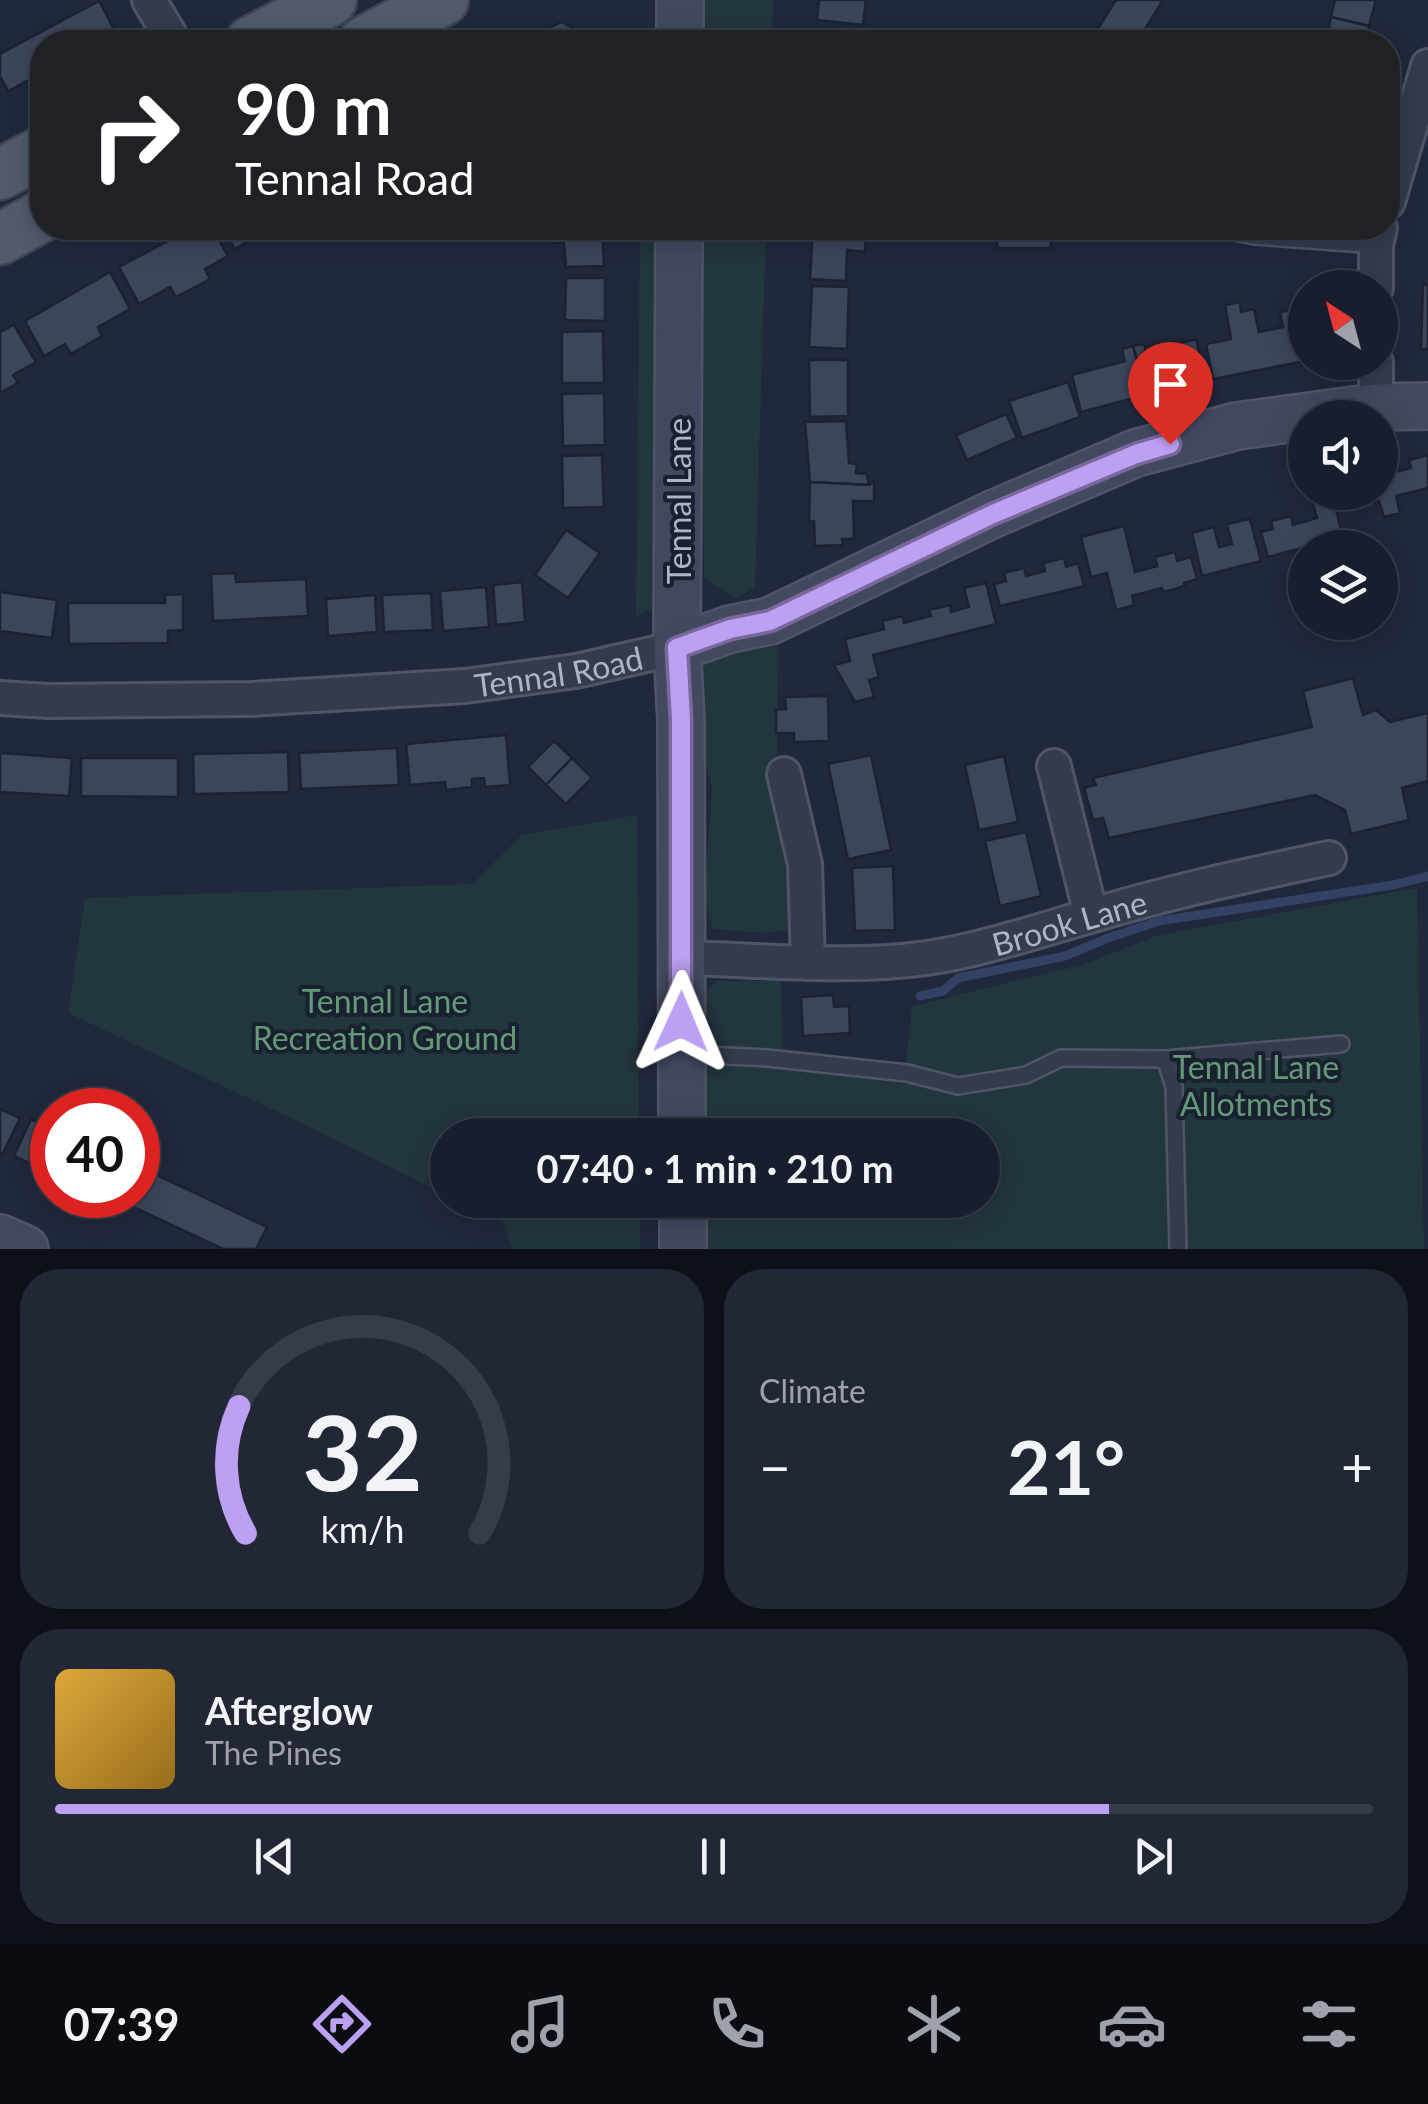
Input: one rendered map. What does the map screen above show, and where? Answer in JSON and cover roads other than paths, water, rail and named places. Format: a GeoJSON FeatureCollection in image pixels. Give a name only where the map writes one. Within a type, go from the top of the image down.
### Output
{"type":"FeatureCollection","features":[{"type":"Feature","properties":{"kind":"main road"},"geometry":{"type":"LineString","coordinates":[[274,30],[332,0]]}},
{"type":"Feature","properties":{"kind":"main road"},"geometry":{"type":"LineString","coordinates":[[387,30],[443,0]]}},
{"type":"Feature","properties":{"kind":"main road"},"geometry":{"type":"LineString","coordinates":[[0,174],[30,158]]}},
{"type":"Feature","properties":{"kind":"main road"},"geometry":{"type":"LineString","coordinates":[[0,240],[30,223]]}},
{"type":"Feature","properties":{"kind":"street"},"geometry":{"type":"LineString","coordinates":[[149,0],[167,30]]}},
{"type":"Feature","properties":{"kind":"street"},"geometry":{"type":"LineString","coordinates":[[680,0],[680,30]]}},
{"type":"Feature","properties":{"kind":"street"},"geometry":{"type":"LineString","coordinates":[[1401,112],[1428,66]]}},
{"type":"Feature","properties":{"kind":"street","name":"Tennal Lane"},"geometry":{"type":"LineString","coordinates":[[679,240],[677,648],[681,720],[682,1118]]}},
{"type":"Feature","properties":{"kind":"street"},"geometry":{"type":"LineString","coordinates":[[1377,270],[1378,240]]}},
{"type":"Feature","properties":{"kind":"street","name":"Tennal Road"},"geometry":{"type":"LineString","coordinates":[[0,698],[250,698],[465,686],[576,671],[770,621],[993,514],[1136,454],[1376,384],[1428,406]]}},
{"type":"Feature","properties":{"kind":"street"},"geometry":{"type":"LineString","coordinates":[[1054,766],[1090,915]]}},
{"type":"Feature","properties":{"kind":"street"},"geometry":{"type":"LineString","coordinates":[[784,774],[805,864],[808,962]]}},
{"type":"Feature","properties":{"kind":"street","name":"Brook Lane"},"geometry":{"type":"LineString","coordinates":[[682,958],[808,962],[929,958],[1329,858]]}},
{"type":"Feature","properties":{"kind":"street"},"geometry":{"type":"LineString","coordinates":[[683,1218],[684,1249]]}},
{"type":"Feature","properties":{"kind":"street"},"geometry":{"type":"LineString","coordinates":[[0,1238],[25,1249]]}},
{"type":"Feature","properties":{"kind":"lane"},"geometry":{"type":"LineString","coordinates":[[680,1054],[767,1058],[907,1073],[958,1086],[1026,1074],[1061,1058],[1166,1059],[1341,1044]]}},
{"type":"Feature","properties":{"kind":"lane"},"geometry":{"type":"LineString","coordinates":[[1166,1059],[1174,1087],[1178,1249]]}},
{"type":"Feature","properties":{"kind":"waterway"},"geometry":{"type":"LineString","coordinates":[[920,996],[943,991],[958,978],[1065,956],[1159,921],[1393,885],[1428,876]]}},
{"type":"Feature","properties":{"kind":"park label","name":"Tennal Lane Recreation Ground"},"geometry":{"type":"Point","coordinates":[385,1018]}},
{"type":"Feature","properties":{"kind":"park label","name":"Tennal Lane Allotments"},"geometry":{"type":"Point","coordinates":[1256,1084]}}]}
